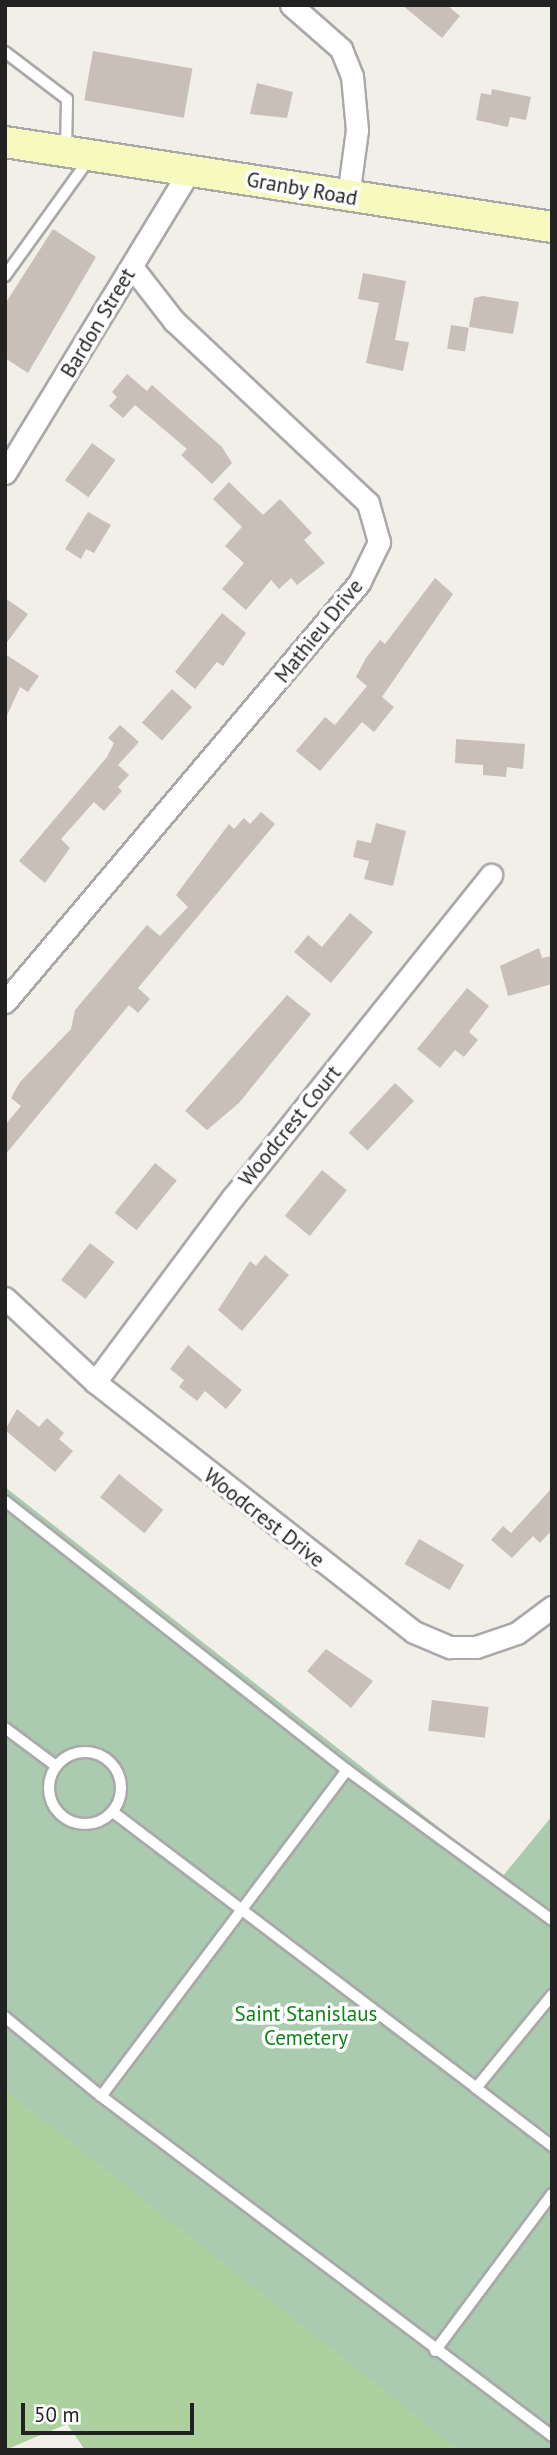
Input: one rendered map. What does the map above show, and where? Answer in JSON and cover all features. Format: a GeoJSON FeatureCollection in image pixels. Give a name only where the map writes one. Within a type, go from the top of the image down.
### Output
{"type":"FeatureCollection","features":[{"type":"Feature","properties":{"kind":"main road","name":"Granby Road"},"geometry":{"type":"LineString","coordinates":[[5,142],[552,227]]}},
{"type":"Feature","properties":{"kind":"street"},"geometry":{"type":"LineString","coordinates":[[291,5],[341,49],[352,76],[357,130],[348,197]]}},
{"type":"Feature","properties":{"kind":"street","name":"Bardon Street"},"geometry":{"type":"LineString","coordinates":[[5,472],[189,171]]}},
{"type":"Feature","properties":{"kind":"street","name":"Mathieu Drive"},"geometry":{"type":"LineString","coordinates":[[5,1002],[359,583],[380,542],[368,503],[174,321],[132,267]]}},
{"type":"Feature","properties":{"kind":"street","name":"Woodcrest Court"},"geometry":{"type":"LineString","coordinates":[[95,1382],[233,1197],[491,875]]}},
{"type":"Feature","properties":{"kind":"street","name":"Woodcrest Drive"},"geometry":{"type":"LineString","coordinates":[[5,1298],[95,1382],[266,1521],[426,1638],[450,1647],[489,1644],[552,1607]]}},
{"type":"Feature","properties":{"kind":"lane"},"geometry":{"type":"LineString","coordinates":[[5,52],[67,99],[70,153],[5,276]]}},
{"type":"Feature","properties":{"kind":"lane"},"geometry":{"type":"LineString","coordinates":[[5,1501],[347,1770],[552,1920]]}},
{"type":"Feature","properties":{"kind":"lane"},"geometry":{"type":"LineString","coordinates":[[5,1728],[55,1766]]}},
{"type":"Feature","properties":{"kind":"lane"},"geometry":{"type":"LineString","coordinates":[[74,1753],[107,1760],[121,1791],[113,1812],[91,1825],[57,1812],[48,1789],[55,1766],[74,1753]]}},
{"type":"Feature","properties":{"kind":"lane"},"geometry":{"type":"LineString","coordinates":[[101,2096],[242,1915],[347,1770]]}},
{"type":"Feature","properties":{"kind":"lane"},"geometry":{"type":"LineString","coordinates":[[113,1812],[242,1915],[552,2146]]}},
{"type":"Feature","properties":{"kind":"lane"},"geometry":{"type":"LineString","coordinates":[[476,2088],[552,1995]]}},
{"type":"Feature","properties":{"kind":"lane"},"geometry":{"type":"LineString","coordinates":[[5,2017],[101,2096],[435,2351],[552,2436]]}},
{"type":"Feature","properties":{"kind":"lane"},"geometry":{"type":"LineString","coordinates":[[435,2351],[552,2194]]}},
{"type":"Feature","properties":{"kind":"green space","name":"Saint Stanislaus Cemetery"},"geometry":{"type":"Polygon","coordinates":[[[5,1487],[502,1877],[552,1816],[552,2450],[459,2450],[5,2090],[5,1487]]]}},
{"type":"Feature","properties":{"kind":"green space"},"geometry":{"type":"Polygon","coordinates":[[[5,2089],[460,2450],[85,2450],[67,2424],[5,2450],[5,2089]]]}},
{"type":"Feature","properties":{"kind":"building"},"geometry":{"type":"Polygon","coordinates":[[[402,5],[447,5],[460,16],[442,38],[402,5]]]}},
{"type":"Feature","properties":{"kind":"building"},"geometry":{"type":"Polygon","coordinates":[[[93,51],[192,69],[184,118],[84,100],[93,51]]]}},
{"type":"Feature","properties":{"kind":"building"},"geometry":{"type":"Polygon","coordinates":[[[257,83],[293,92],[287,118],[250,114],[257,83]]]}},
{"type":"Feature","properties":{"kind":"building"},"geometry":{"type":"Polygon","coordinates":[[[492,89],[531,97],[526,120],[510,117],[508,127],[476,120],[481,93],[491,95],[492,89]]]}},
{"type":"Feature","properties":{"kind":"building"},"geometry":{"type":"Polygon","coordinates":[[[53,229],[96,257],[28,373],[5,358],[5,304],[53,229]]]}},
{"type":"Feature","properties":{"kind":"building"},"geometry":{"type":"Polygon","coordinates":[[[363,273],[406,281],[395,340],[409,342],[403,371],[366,363],[379,303],[358,299],[363,273]]]}},
{"type":"Feature","properties":{"kind":"building"},"geometry":{"type":"Polygon","coordinates":[[[483,296],[519,302],[513,334],[469,327],[474,298],[483,296]]]}},
{"type":"Feature","properties":{"kind":"building"},"geometry":{"type":"Polygon","coordinates":[[[451,325],[469,328],[465,352],[447,349],[451,325]]]}},
{"type":"Feature","properties":{"kind":"building"},"geometry":{"type":"Polygon","coordinates":[[[127,374],[147,391],[152,385],[222,447],[232,463],[212,484],[181,455],[187,449],[135,405],[123,418],[109,406],[117,397],[112,392],[127,374]]]}},
{"type":"Feature","properties":{"kind":"building"},"geometry":{"type":"Polygon","coordinates":[[[92,443],[115,460],[88,497],[65,480],[92,443]]]}},
{"type":"Feature","properties":{"kind":"building"},"geometry":{"type":"Polygon","coordinates":[[[229,482],[263,515],[280,499],[312,533],[304,540],[325,563],[297,585],[291,578],[279,589],[271,580],[246,610],[222,589],[244,563],[225,546],[242,527],[213,499],[229,482]]]}},
{"type":"Feature","properties":{"kind":"building"},"geometry":{"type":"Polygon","coordinates":[[[88,512],[111,525],[94,553],[86,549],[81,559],[65,549],[88,512]]]}},
{"type":"Feature","properties":{"kind":"building"},"geometry":{"type":"Polygon","coordinates":[[[435,578],[453,594],[382,697],[394,707],[374,732],[362,722],[320,771],[296,751],[325,717],[335,725],[367,686],[356,677],[366,658],[380,640],[385,644],[435,578]]]}},
{"type":"Feature","properties":{"kind":"building"},"geometry":{"type":"Polygon","coordinates":[[[5,598],[28,614],[5,645],[5,598]]]}},
{"type":"Feature","properties":{"kind":"building"},"geometry":{"type":"Polygon","coordinates":[[[222,613],[246,633],[223,666],[217,662],[195,689],[175,672],[222,613]]]}},
{"type":"Feature","properties":{"kind":"building"},"geometry":{"type":"Polygon","coordinates":[[[5,654],[39,676],[28,692],[20,687],[5,720],[5,654]]]}},
{"type":"Feature","properties":{"kind":"building"},"geometry":{"type":"Polygon","coordinates":[[[172,689],[192,707],[162,741],[142,722],[172,689]]]}},
{"type":"Feature","properties":{"kind":"building"},"geometry":{"type":"Polygon","coordinates":[[[120,725],[139,742],[118,765],[129,775],[118,787],[122,791],[104,811],[94,802],[61,839],[70,848],[45,883],[19,861],[107,757],[114,743],[108,738],[120,725]]]}},
{"type":"Feature","properties":{"kind":"building"},"geometry":{"type":"Polygon","coordinates":[[[456,739],[525,744],[523,769],[507,767],[506,777],[483,775],[483,765],[455,763],[456,739]]]}},
{"type":"Feature","properties":{"kind":"building"},"geometry":{"type":"Polygon","coordinates":[[[261,812],[275,824],[138,988],[150,999],[138,1013],[129,1005],[5,1155],[5,1125],[21,1106],[11,1098],[20,1082],[71,1029],[75,1010],[147,925],[160,936],[188,907],[176,895],[229,824],[234,829],[244,818],[250,824],[261,812]]]}},
{"type":"Feature","properties":{"kind":"building"},"geometry":{"type":"Polygon","coordinates":[[[376,823],[406,831],[393,886],[364,879],[369,861],[353,857],[357,840],[371,843],[376,823]]]}},
{"type":"Feature","properties":{"kind":"building"},"geometry":{"type":"Polygon","coordinates":[[[350,913],[373,932],[331,983],[294,952],[308,935],[322,947],[350,913]]]}},
{"type":"Feature","properties":{"kind":"building"},"geometry":{"type":"Polygon","coordinates":[[[539,948],[542,958],[552,956],[552,984],[508,996],[500,966],[539,948]]]}},
{"type":"Feature","properties":{"kind":"building"},"geometry":{"type":"Polygon","coordinates":[[[467,988],[489,1006],[469,1032],[478,1040],[464,1057],[455,1050],[440,1068],[417,1049],[467,988]]]}},
{"type":"Feature","properties":{"kind":"building"},"geometry":{"type":"Polygon","coordinates":[[[287,995],[311,1014],[239,1103],[207,1130],[185,1111],[287,995]]]}},
{"type":"Feature","properties":{"kind":"building"},"geometry":{"type":"Polygon","coordinates":[[[395,1083],[414,1101],[368,1150],[349,1133],[395,1083]]]}},
{"type":"Feature","properties":{"kind":"building"},"geometry":{"type":"Polygon","coordinates":[[[155,1163],[177,1181],[136,1230],[115,1213],[155,1163]]]}},
{"type":"Feature","properties":{"kind":"building"},"geometry":{"type":"Polygon","coordinates":[[[322,1170],[347,1190],[310,1236],[285,1216],[322,1170]]]}},
{"type":"Feature","properties":{"kind":"building"},"geometry":{"type":"Polygon","coordinates":[[[90,1243],[114,1262],[85,1299],[61,1280],[90,1243]]]}},
{"type":"Feature","properties":{"kind":"building"},"geometry":{"type":"Polygon","coordinates":[[[265,1255],[289,1275],[242,1331],[218,1310],[250,1261],[256,1266],[265,1255]]]}},
{"type":"Feature","properties":{"kind":"building"},"geometry":{"type":"Polygon","coordinates":[[[188,1345],[242,1390],[226,1409],[205,1391],[197,1401],[179,1387],[184,1380],[170,1369],[188,1345]]]}},
{"type":"Feature","properties":{"kind":"building"},"geometry":{"type":"Polygon","coordinates":[[[17,1409],[39,1427],[47,1418],[64,1433],[59,1439],[73,1451],[55,1472],[5,1430],[17,1409]]]}},
{"type":"Feature","properties":{"kind":"building"},"geometry":{"type":"Polygon","coordinates":[[[119,1474],[163,1510],[144,1533],[100,1497],[119,1474]]]}},
{"type":"Feature","properties":{"kind":"building"},"geometry":{"type":"Polygon","coordinates":[[[552,1488],[552,1530],[540,1543],[533,1536],[512,1558],[491,1540],[503,1526],[511,1533],[552,1488]]]}},
{"type":"Feature","properties":{"kind":"building"},"geometry":{"type":"Polygon","coordinates":[[[419,1539],[464,1565],[450,1590],[404,1564],[419,1539]]]}},
{"type":"Feature","properties":{"kind":"building"},"geometry":{"type":"Polygon","coordinates":[[[326,1649],[373,1681],[351,1708],[307,1671],[326,1649]]]}},
{"type":"Feature","properties":{"kind":"building"},"geometry":{"type":"Polygon","coordinates":[[[432,1700],[489,1707],[485,1738],[428,1731],[432,1700]]]}}]}
